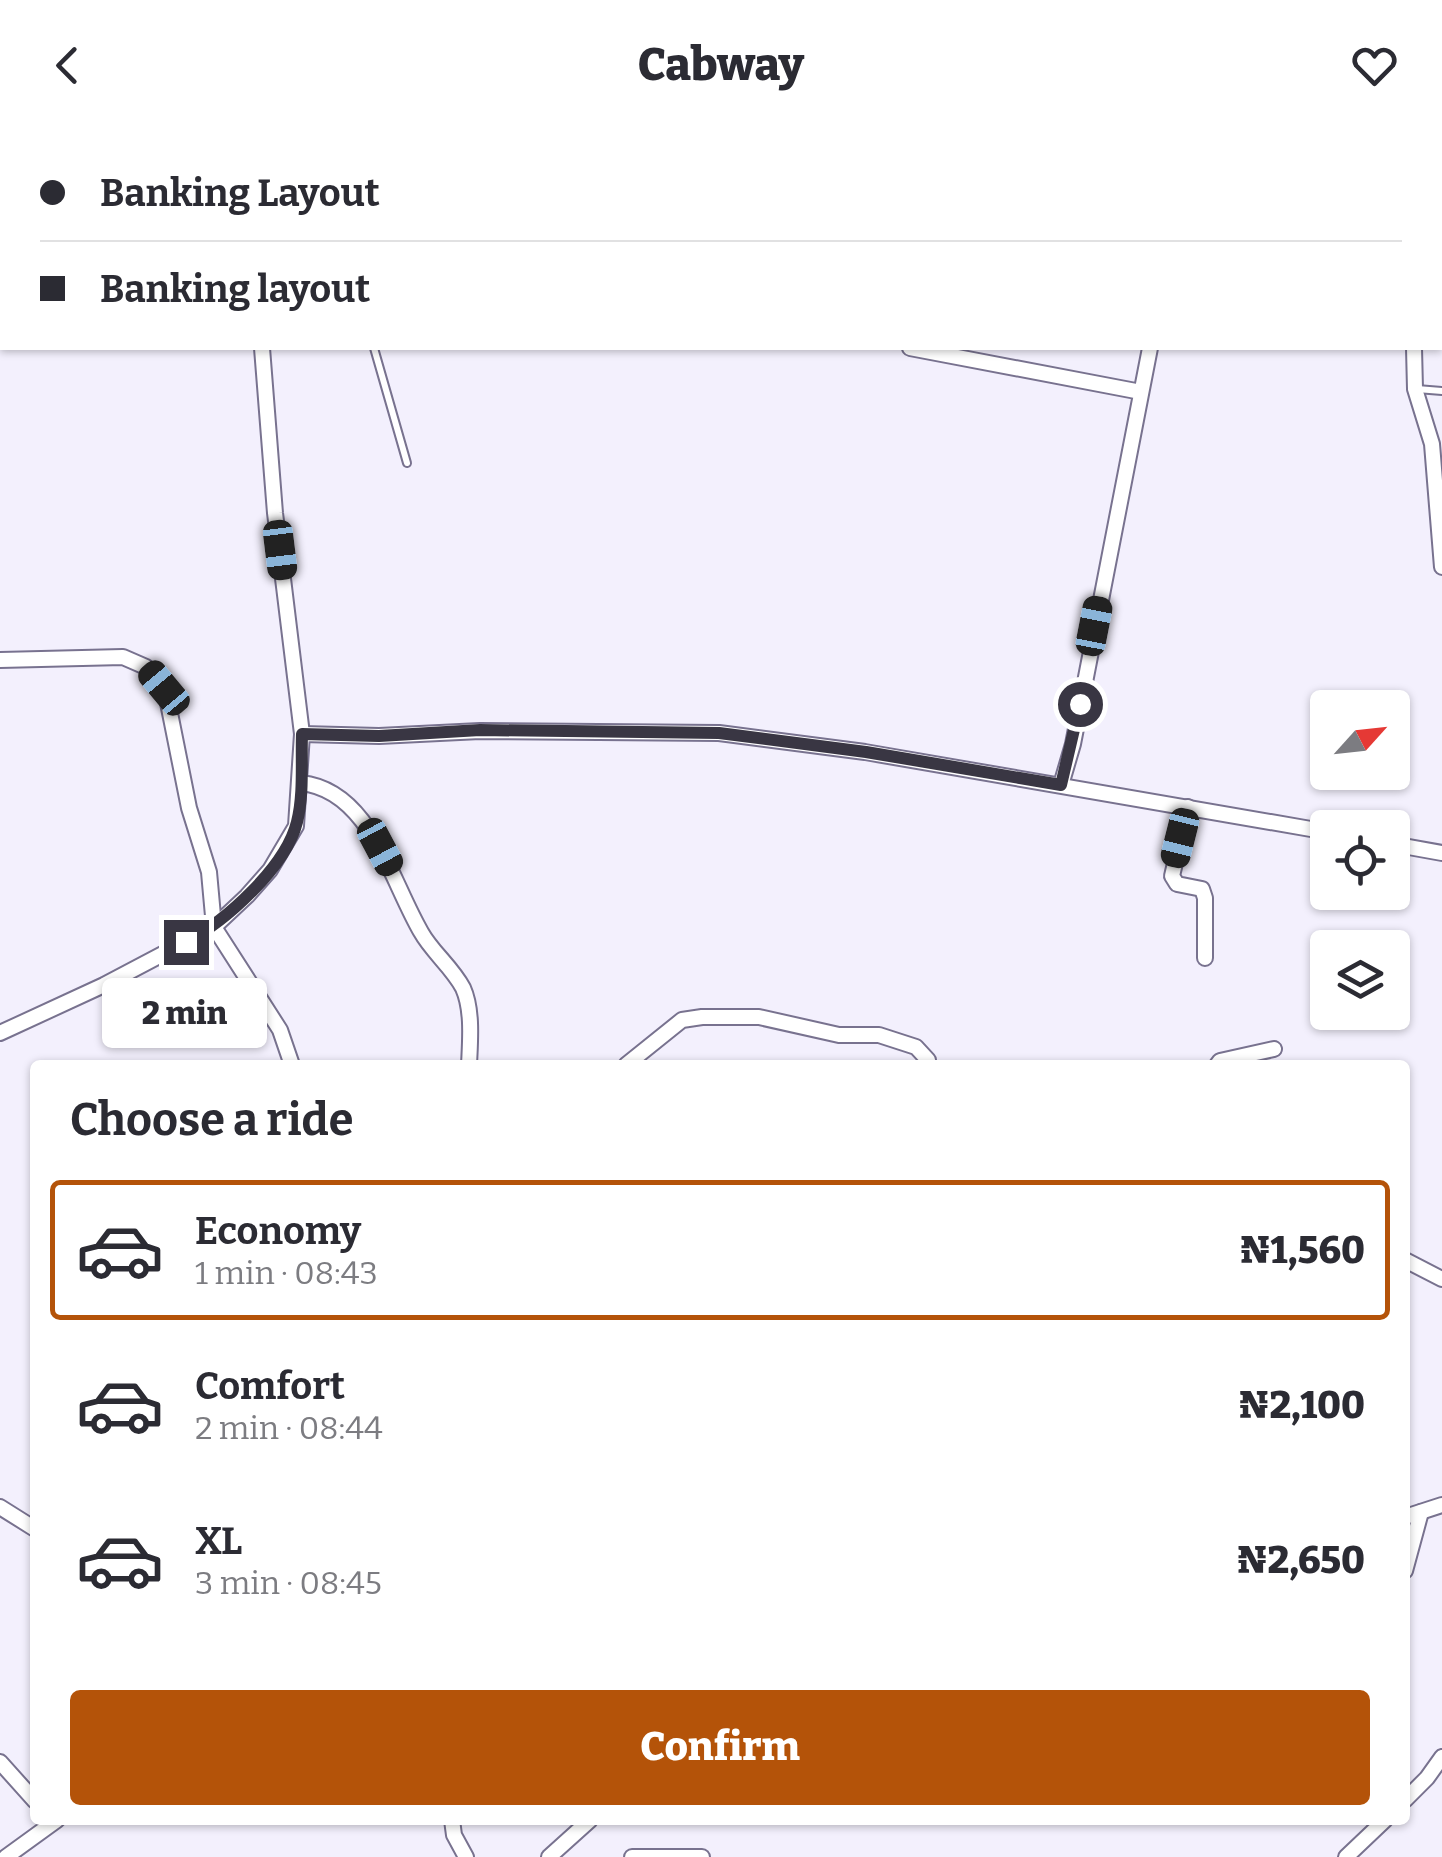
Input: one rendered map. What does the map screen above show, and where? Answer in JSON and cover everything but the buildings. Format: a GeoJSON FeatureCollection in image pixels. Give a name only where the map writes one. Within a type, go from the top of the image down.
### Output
{"type":"FeatureCollection","features":[{"type":"Feature","properties":{"kind":"street"},"geometry":{"type":"LineString","coordinates":[[0,1033],[104,986],[214,927],[270,870],[296,826],[302,734],[275,513],[262,350]]}},
{"type":"Feature","properties":{"kind":"street"},"geometry":{"type":"LineString","coordinates":[[920,350],[1141,392]]}},
{"type":"Feature","properties":{"kind":"street"},"geometry":{"type":"LineString","coordinates":[[1061,785],[1150,350]]}},
{"type":"Feature","properties":{"kind":"street"},"geometry":{"type":"LineString","coordinates":[[1414,350],[1415,389],[1432,444],[1442,567]]}},
{"type":"Feature","properties":{"kind":"street"},"geometry":{"type":"LineString","coordinates":[[0,660],[122,657],[146,666],[164,688],[189,808],[208,872],[214,927],[280,1030],[290,1060]]}},
{"type":"Feature","properties":{"kind":"street"},"geometry":{"type":"LineString","coordinates":[[302,734],[379,736],[480,730],[719,733],[866,752],[1310,829]]}},
{"type":"Feature","properties":{"kind":"street"},"geometry":{"type":"LineString","coordinates":[[301,782],[320,784],[341,796],[380,847],[421,933],[464,990],[471,1037],[469,1060]]}},
{"type":"Feature","properties":{"kind":"street"},"geometry":{"type":"LineString","coordinates":[[1188,808],[1172,876],[1177,884],[1202,889],[1205,958]]}},
{"type":"Feature","properties":{"kind":"street"},"geometry":{"type":"LineString","coordinates":[[1410,847],[1442,853]]}},
{"type":"Feature","properties":{"kind":"street"},"geometry":{"type":"LineString","coordinates":[[632,1060],[682,1020],[702,1017],[758,1017],[839,1035],[880,1036],[916,1047],[928,1060]]}},
{"type":"Feature","properties":{"kind":"street"},"geometry":{"type":"LineString","coordinates":[[1224,1060],[1274,1049]]}},
{"type":"Feature","properties":{"kind":"street"},"geometry":{"type":"LineString","coordinates":[[1410,1262],[1442,1278]]}},
{"type":"Feature","properties":{"kind":"street"},"geometry":{"type":"LineString","coordinates":[[1410,1516],[1442,1505]]}},
{"type":"Feature","properties":{"kind":"street"},"geometry":{"type":"LineString","coordinates":[[0,1507],[30,1526]]}},
{"type":"Feature","properties":{"kind":"street"},"geometry":{"type":"LineString","coordinates":[[1410,1554],[1422,1512]]}},
{"type":"Feature","properties":{"kind":"street"},"geometry":{"type":"LineString","coordinates":[[1410,1795],[1442,1757]]}},
{"type":"Feature","properties":{"kind":"street"},"geometry":{"type":"LineString","coordinates":[[0,1762],[30,1795]]}},
{"type":"Feature","properties":{"kind":"street"},"geometry":{"type":"LineString","coordinates":[[6,1857],[49,1825]]}},
{"type":"Feature","properties":{"kind":"street"},"geometry":{"type":"LineString","coordinates":[[453,1825],[466,1857]]}},
{"type":"Feature","properties":{"kind":"street"},"geometry":{"type":"LineString","coordinates":[[549,1857],[584,1825]]}},
{"type":"Feature","properties":{"kind":"street"},"geometry":{"type":"LineString","coordinates":[[1346,1857],[1380,1825]]}},
{"type":"Feature","properties":{"kind":"street"},"geometry":{"type":"LineString","coordinates":[[632,1857],[702,1857]]}},
{"type":"Feature","properties":{"kind":"lane"},"geometry":{"type":"LineString","coordinates":[[374,350],[407,462]]}},
{"type":"Feature","properties":{"kind":"lane"},"geometry":{"type":"LineString","coordinates":[[1415,389],[1442,391]]}},
{"type":"Feature","properties":{"kind":"route"},"geometry":{"type":"LineString","coordinates":[[186,942],[214,927],[247,896],[270,870],[296,826],[302,734],[379,736],[480,730],[719,733],[866,752],[1061,785],[1080,704]]}}]}
